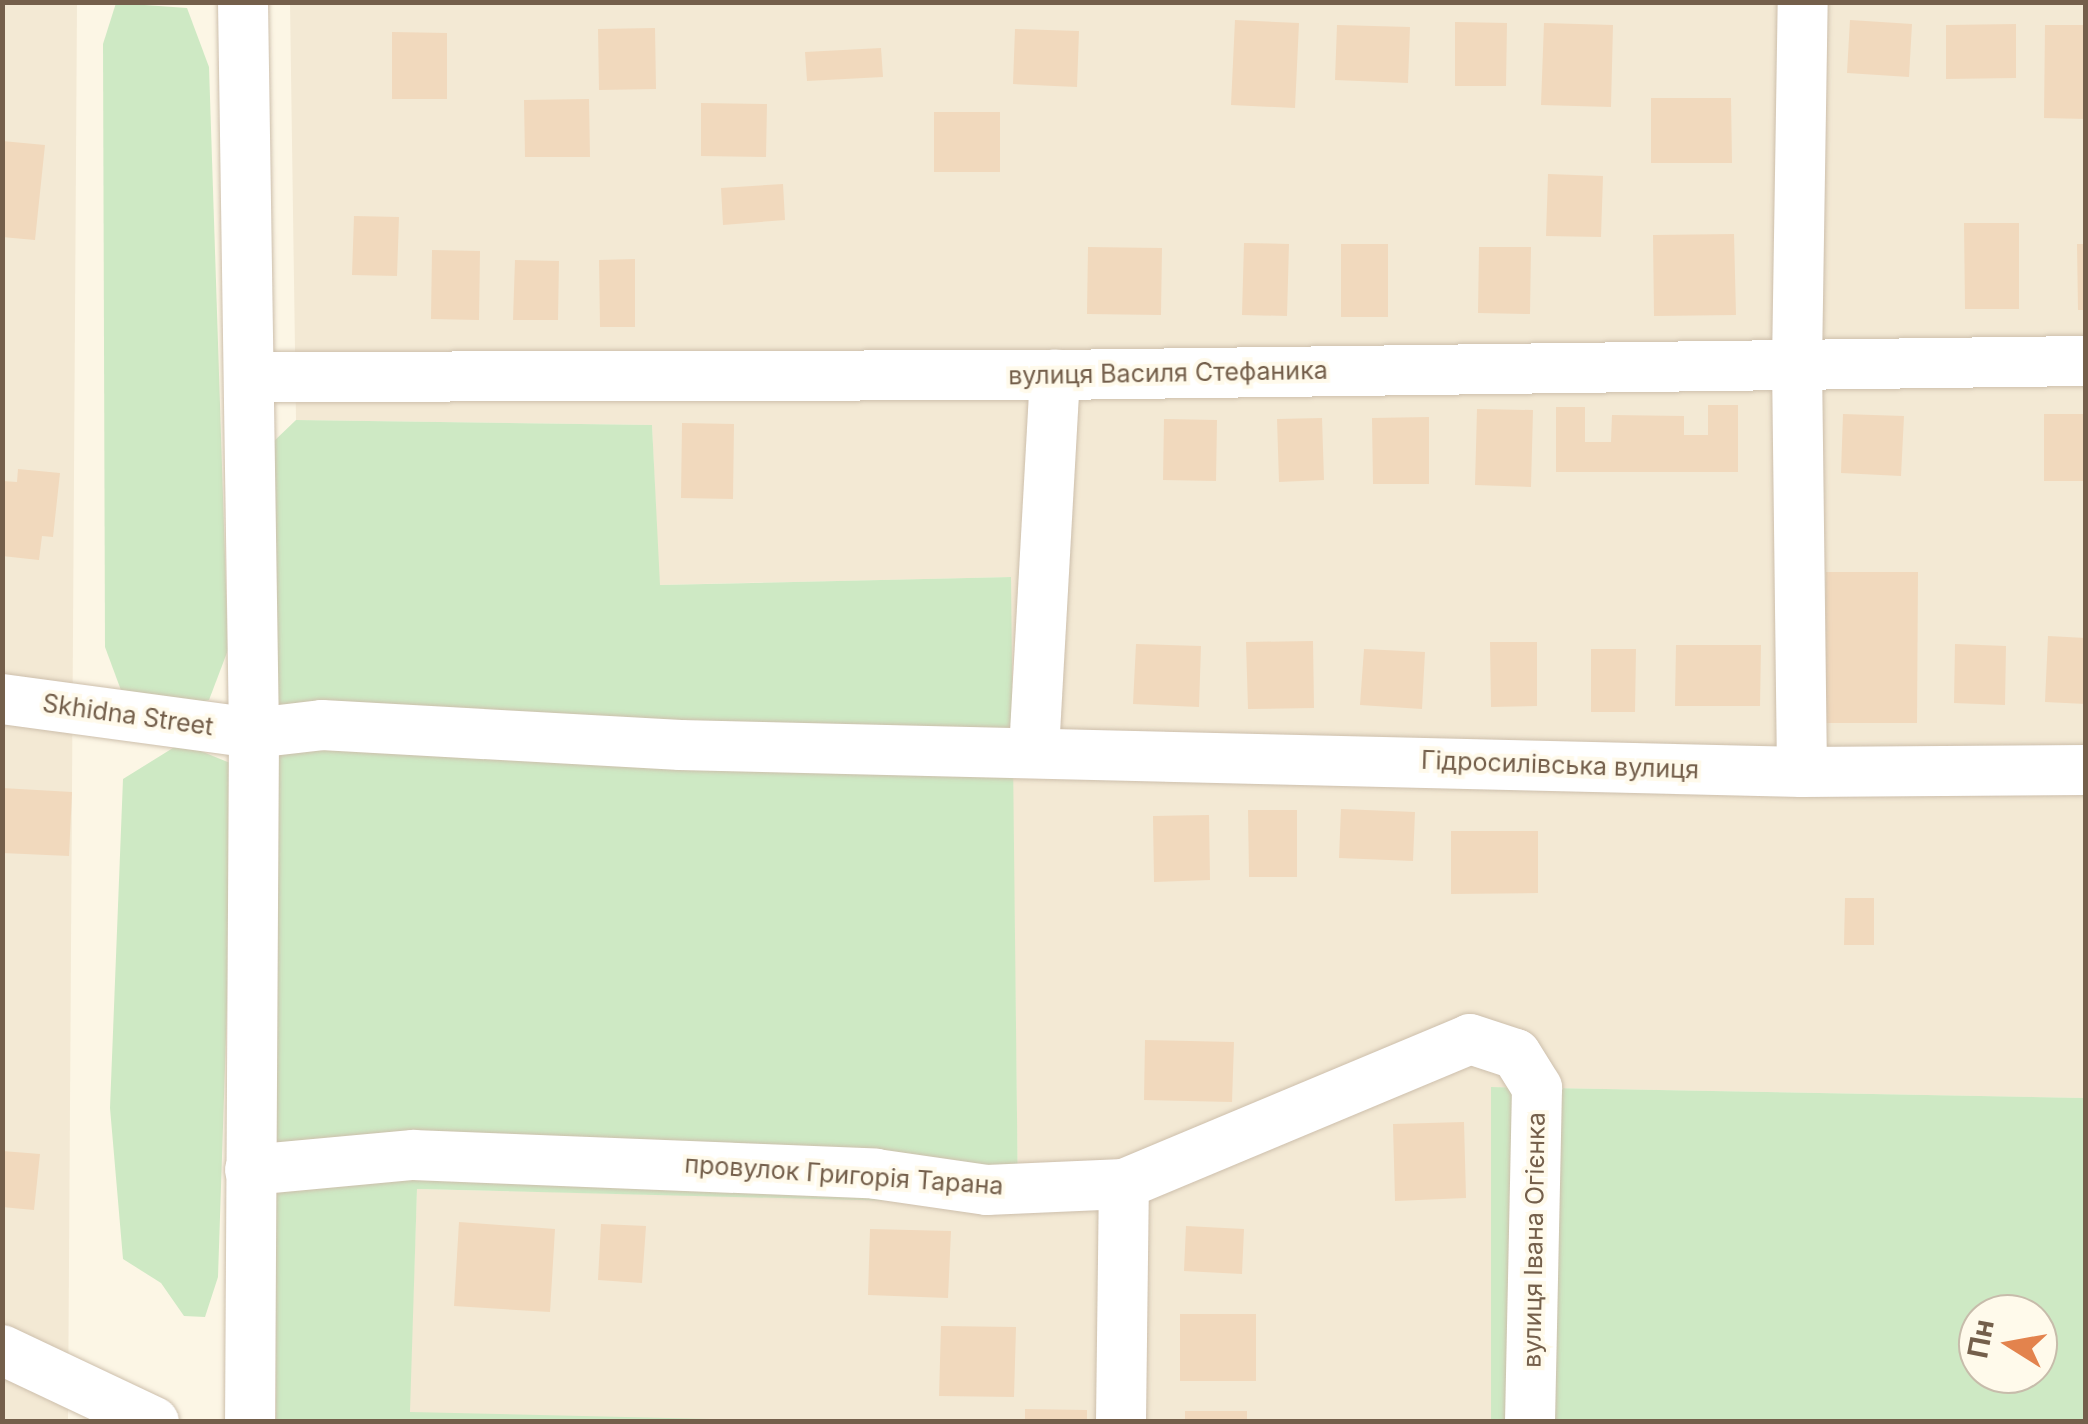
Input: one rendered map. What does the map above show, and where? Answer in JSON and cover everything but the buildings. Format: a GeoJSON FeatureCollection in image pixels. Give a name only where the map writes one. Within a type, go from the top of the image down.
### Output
{"type":"FeatureCollection","features":[{"type":"Feature","properties":{"kind":"street"},"geometry":{"type":"LineString","coordinates":[[243,2],[254,733],[250,1422]]}},
{"type":"Feature","properties":{"kind":"street"},"geometry":{"type":"LineString","coordinates":[[1802,772],[1797,364],[1803,2]]}},
{"type":"Feature","properties":{"kind":"street","name":"вулиця Василя Стефаника"},"geometry":{"type":"LineString","coordinates":[[250,377],[1055,375],[2086,361]]}},
{"type":"Feature","properties":{"kind":"street"},"geometry":{"type":"LineString","coordinates":[[1034,750],[1055,375]]}},
{"type":"Feature","properties":{"kind":"street","name":"Skhidna Street"},"geometry":{"type":"LineString","coordinates":[[2,699],[254,733],[322,725],[680,745],[1034,750]]}},
{"type":"Feature","properties":{"kind":"street","name":"Гідросилівська вулиця"},"geometry":{"type":"LineString","coordinates":[[1034,750],[1802,772],[2086,770]]}},
{"type":"Feature","properties":{"kind":"street","name":"провулок Григорія Тарана"},"geometry":{"type":"LineString","coordinates":[[250,1170],[414,1154],[857,1173],[987,1190],[1124,1184],[1470,1039]]}},
{"type":"Feature","properties":{"kind":"street","name":"вулиця Івана Огієнка"},"geometry":{"type":"LineString","coordinates":[[1470,1039],[1516,1054],[1537,1088],[1530,1422]]}},
{"type":"Feature","properties":{"kind":"street"},"geometry":{"type":"LineString","coordinates":[[1121,1422],[1124,1184]]}},
{"type":"Feature","properties":{"kind":"street"},"geometry":{"type":"LineString","coordinates":[[2,1350],[154,1422]]}},
{"type":"Feature","properties":{"kind":"shaded area"},"geometry":{"type":"Polygon","coordinates":[[[3,3],[77,3],[68,1421],[3,1422],[3,3]]]}},
{"type":"Feature","properties":{"kind":"shaded area"},"geometry":{"type":"Polygon","coordinates":[[[290,3],[2085,3],[2085,1098],[1492,1087],[1491,1421],[793,1422],[409,1413],[417,1189],[1018,1203],[1010,577],[659,585],[652,425],[296,420],[290,3]]]}},
{"type":"Feature","properties":{"kind":"green space"},"geometry":{"type":"Polygon","coordinates":[[[116,3],[187,8],[209,67],[228,650],[209,700],[166,711],[122,693],[105,647],[103,44],[116,3]]]}},
{"type":"Feature","properties":{"kind":"green space"},"geometry":{"type":"Polygon","coordinates":[[[296,420],[652,425],[660,585],[1011,577],[1018,1204],[417,1189],[410,1412],[793,1421],[276,1421],[272,443],[296,420]]]}},
{"type":"Feature","properties":{"kind":"green space"},"geometry":{"type":"Polygon","coordinates":[[[181,743],[235,765],[218,1277],[205,1317],[184,1316],[161,1283],[123,1259],[110,1108],[123,779],[181,743]]]}},
{"type":"Feature","properties":{"kind":"green space"},"geometry":{"type":"Polygon","coordinates":[[[1491,1087],[2085,1098],[2085,1421],[1491,1421],[1491,1087]]]}}]}
